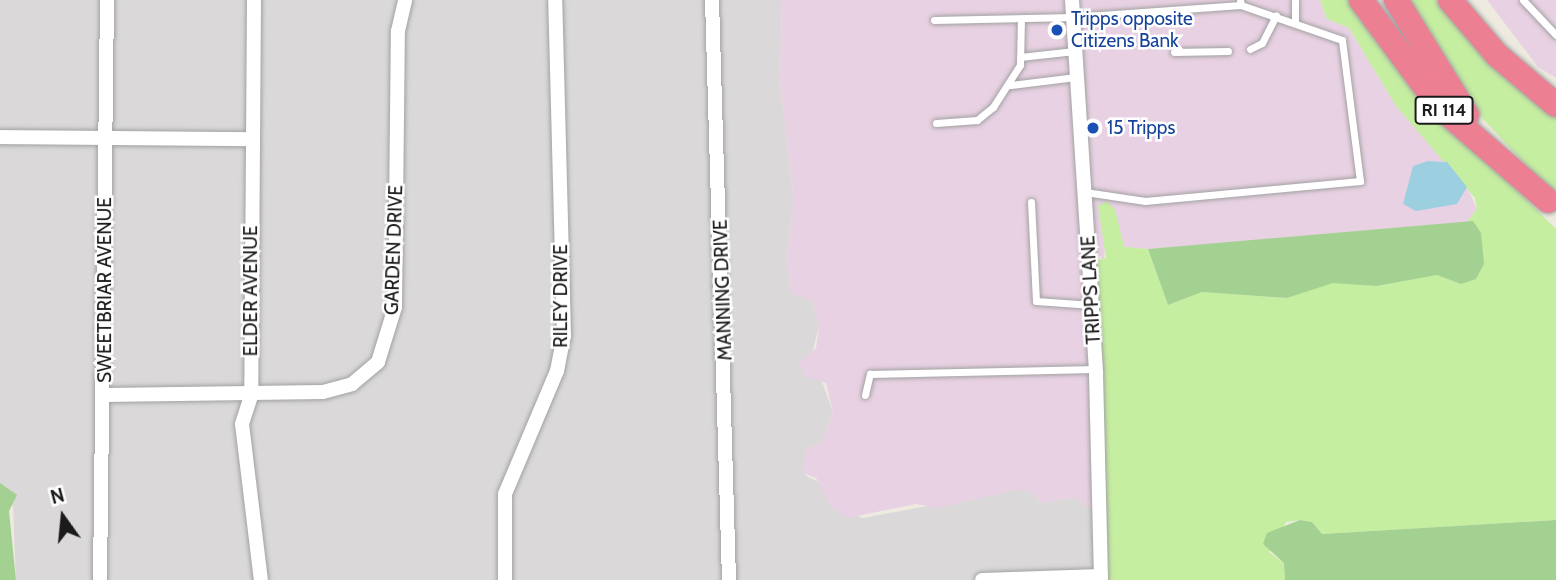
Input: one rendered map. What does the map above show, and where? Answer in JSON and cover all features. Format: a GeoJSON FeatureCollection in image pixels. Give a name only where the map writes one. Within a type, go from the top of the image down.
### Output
{"type":"FeatureCollection","features":[{"type":"Feature","properties":{"kind":"highway","name":"RI 114"},"geometry":{"type":"LineString","coordinates":[[1362,0],[1440,107],[1552,204]]}},
{"type":"Feature","properties":{"kind":"highway"},"geometry":{"type":"LineString","coordinates":[[1396,0],[1465,112],[1552,204]]}},
{"type":"Feature","properties":{"kind":"highway"},"geometry":{"type":"LineString","coordinates":[[1450,0],[1497,55],[1556,105]]}},
{"type":"Feature","properties":{"kind":"street","name":"SWEETBRIAR AVENUE"},"geometry":{"type":"LineString","coordinates":[[100,580],[105,396],[107,0]]}},
{"type":"Feature","properties":{"kind":"street","name":"ELDER AVENUE"},"geometry":{"type":"LineString","coordinates":[[254,0],[251,396],[242,424],[261,580]]}},
{"type":"Feature","properties":{"kind":"street","name":"GARDEN DRIVE"},"geometry":{"type":"LineString","coordinates":[[105,396],[251,396],[323,392],[352,384],[388,348],[395,307],[398,31],[405,0]]}},
{"type":"Feature","properties":{"kind":"street","name":"RILEY DRIVE"},"geometry":{"type":"LineString","coordinates":[[505,580],[505,494],[557,371],[564,336],[555,0]]}},
{"type":"Feature","properties":{"kind":"street","name":"MANNING DRIVE"},"geometry":{"type":"LineString","coordinates":[[712,0],[729,580]]}},
{"type":"Feature","properties":{"kind":"street","name":"TRIPPS LANE"},"geometry":{"type":"LineString","coordinates":[[1072,0],[1096,369],[1101,578]]}},
{"type":"Feature","properties":{"kind":"street"},"geometry":{"type":"LineString","coordinates":[[0,137],[252,139]]}},
{"type":"Feature","properties":{"kind":"street"},"geometry":{"type":"LineString","coordinates":[[982,580],[1101,578]]}},
{"type":"Feature","properties":{"kind":"lane"},"geometry":{"type":"LineString","coordinates":[[1295,0],[1295,20]]}},
{"type":"Feature","properties":{"kind":"lane"},"geometry":{"type":"LineString","coordinates":[[1523,0],[1556,35]]}},
{"type":"Feature","properties":{"kind":"lane"},"geometry":{"type":"LineString","coordinates":[[934,20],[1073,17],[1241,3],[1334,34],[1347,48],[1360,181],[1145,201],[1085,192]]}},
{"type":"Feature","properties":{"kind":"lane"},"geometry":{"type":"LineString","coordinates":[[1250,49],[1262,43],[1276,15]]}},
{"type":"Feature","properties":{"kind":"lane"},"geometry":{"type":"LineString","coordinates":[[936,123],[976,120],[1011,85],[1020,57],[1021,19]]}},
{"type":"Feature","properties":{"kind":"lane"},"geometry":{"type":"LineString","coordinates":[[1020,57],[1075,51]]}},
{"type":"Feature","properties":{"kind":"lane"},"geometry":{"type":"LineString","coordinates":[[1174,52],[1228,51]]}},
{"type":"Feature","properties":{"kind":"lane"},"geometry":{"type":"LineString","coordinates":[[1011,85],[1077,77]]}},
{"type":"Feature","properties":{"kind":"lane"},"geometry":{"type":"LineString","coordinates":[[1031,202],[1036,302],[1092,305]]}},
{"type":"Feature","properties":{"kind":"lane"},"geometry":{"type":"LineString","coordinates":[[864,394],[870,374],[1096,369]]}},
{"type":"Feature","properties":{"kind":"shaded area"},"geometry":{"type":"Polygon","coordinates":[[[0,0],[782,0],[780,81],[794,201],[787,257],[791,292],[812,300],[819,326],[812,354],[833,412],[822,442],[806,450],[806,476],[821,483],[831,507],[863,518],[1014,490],[1028,490],[1042,503],[1074,497],[1103,506],[1095,580],[16,580],[13,506],[0,483],[0,0]]]}},
{"type":"Feature","properties":{"kind":"shaded area"},"geometry":{"type":"Polygon","coordinates":[[[782,0],[1320,0],[1327,19],[1349,28],[1396,106],[1447,162],[1428,161],[1467,187],[1477,209],[1467,222],[1148,249],[1124,247],[1107,202],[1104,261],[1091,244],[1103,506],[1088,508],[1074,497],[1042,503],[1028,490],[1014,490],[938,508],[916,504],[847,518],[831,507],[816,478],[803,473],[806,450],[822,442],[833,412],[826,383],[805,376],[799,362],[816,348],[819,326],[812,300],[791,293],[787,257],[794,201],[780,81],[782,0]]]}},
{"type":"Feature","properties":{"kind":"shaded area"},"geometry":{"type":"Polygon","coordinates":[[[1487,0],[1556,0],[1556,78],[1538,67],[1487,0]]]}},
{"type":"Feature","properties":{"kind":"green space"},"geometry":{"type":"Polygon","coordinates":[[[1320,0],[1355,0],[1433,107],[1556,229],[1556,520],[1322,534],[1312,522],[1300,520],[1286,522],[1269,552],[1284,563],[1285,580],[1095,580],[1091,244],[1099,260],[1106,258],[1098,206],[1107,201],[1115,210],[1124,247],[1148,249],[1168,305],[1202,292],[1287,298],[1333,282],[1377,286],[1437,275],[1461,284],[1478,252],[1481,233],[1467,222],[1477,209],[1475,198],[1396,106],[1349,28],[1327,19],[1320,0]]]}},
{"type":"Feature","properties":{"kind":"green space"},"geometry":{"type":"Polygon","coordinates":[[[1407,0],[1439,0],[1556,116],[1556,197],[1469,104],[1407,0]]]}},
{"type":"Feature","properties":{"kind":"green space"},"geometry":{"type":"Polygon","coordinates":[[[1473,221],[1481,233],[1484,264],[1476,279],[1461,284],[1437,275],[1377,286],[1333,283],[1287,298],[1202,292],[1168,305],[1148,249],[1473,221]]]}},
{"type":"Feature","properties":{"kind":"green space"},"geometry":{"type":"Polygon","coordinates":[[[0,483],[17,495],[9,511],[16,580],[0,580],[0,483]]]}},
{"type":"Feature","properties":{"kind":"green space"},"geometry":{"type":"Polygon","coordinates":[[[1300,520],[1312,522],[1322,534],[1556,520],[1556,580],[1285,580],[1284,563],[1263,544],[1267,533],[1300,520]]]}},
{"type":"Feature","properties":{"kind":"water"},"geometry":{"type":"Polygon","coordinates":[[[1428,161],[1447,162],[1467,187],[1457,204],[1416,211],[1403,204],[1413,166],[1428,161]]]}},
{"type":"Feature","properties":{"kind":"place","name":"Tripps opposite Citizens Bank"},"geometry":{"type":"Point","coordinates":[1057,30]}},
{"type":"Feature","properties":{"kind":"place","name":"15 Tripps"},"geometry":{"type":"Point","coordinates":[1093,128]}}]}
